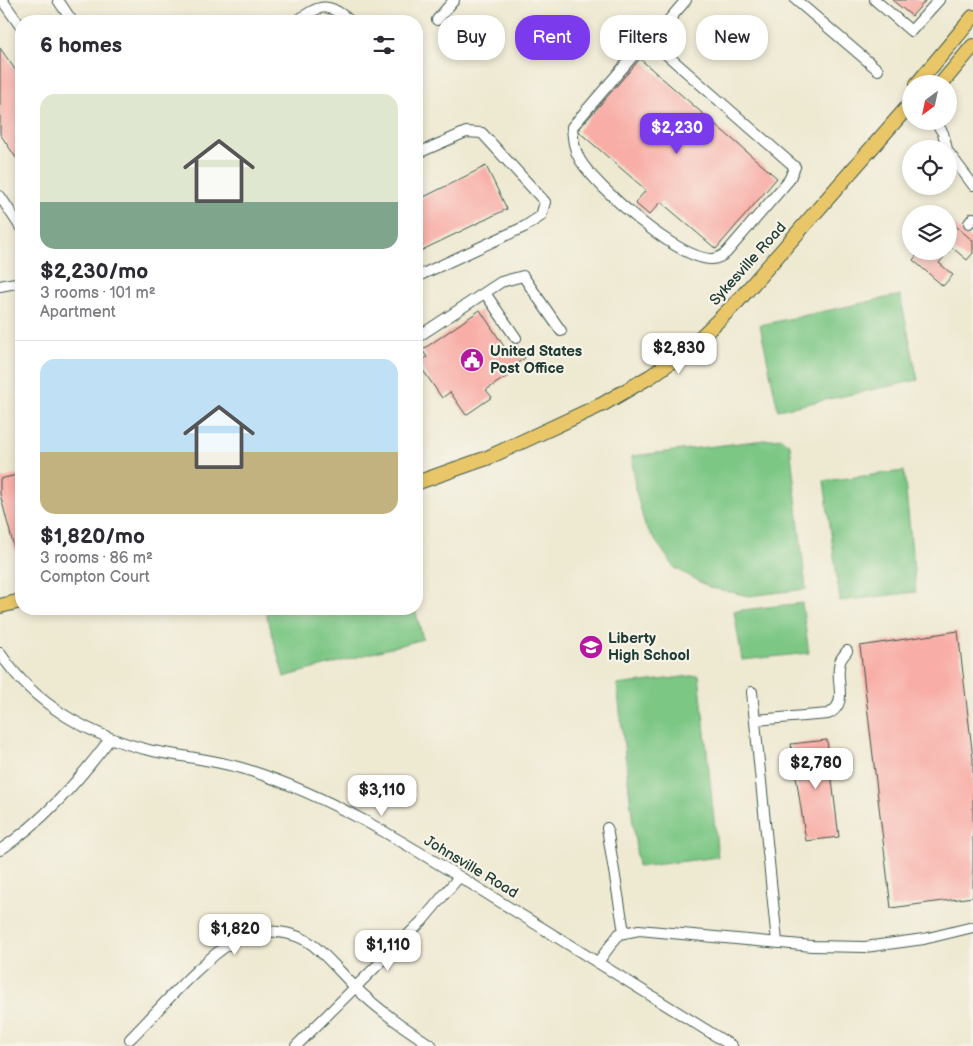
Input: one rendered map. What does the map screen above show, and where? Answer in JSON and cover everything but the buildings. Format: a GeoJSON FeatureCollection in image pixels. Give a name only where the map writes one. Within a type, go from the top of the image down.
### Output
{"type":"FeatureCollection","features":[{"type":"Feature","properties":{"kind":"main road"},"geometry":{"type":"LineString","coordinates":[[925,75],[973,17]]}},
{"type":"Feature","properties":{"kind":"main road"},"geometry":{"type":"LineString","coordinates":[[949,75],[973,46]]}},
{"type":"Feature","properties":{"kind":"main road","name":"Sykesville Road"},"geometry":{"type":"LineString","coordinates":[[423,481],[487,458],[602,404],[651,376],[690,348],[738,301],[902,113]]}},
{"type":"Feature","properties":{"kind":"main road"},"geometry":{"type":"LineString","coordinates":[[0,606],[15,602]]}},
{"type":"Feature","properties":{"kind":"street"},"geometry":{"type":"LineString","coordinates":[[2,0],[15,18]]}},
{"type":"Feature","properties":{"kind":"street"},"geometry":{"type":"LineString","coordinates":[[58,0],[68,15]]}},
{"type":"Feature","properties":{"kind":"street"},"geometry":{"type":"LineString","coordinates":[[437,20],[454,0]]}},
{"type":"Feature","properties":{"kind":"street"},"geometry":{"type":"LineString","coordinates":[[673,15],[686,0]]}},
{"type":"Feature","properties":{"kind":"street"},"geometry":{"type":"LineString","coordinates":[[796,0],[878,70]]}},
{"type":"Feature","properties":{"kind":"street"},"geometry":{"type":"LineString","coordinates":[[876,0],[912,31],[939,0]]}},
{"type":"Feature","properties":{"kind":"street"},"geometry":{"type":"LineString","coordinates":[[307,15],[319,7],[328,7],[341,15]]}},
{"type":"Feature","properties":{"kind":"street"},"geometry":{"type":"LineString","coordinates":[[651,41],[795,167],[789,180],[726,253],[720,257],[711,259],[698,256],[655,232],[607,192],[591,175],[574,147],[572,127],[634,56],[651,41]]}},
{"type":"Feature","properties":{"kind":"street"},"geometry":{"type":"LineString","coordinates":[[423,151],[466,132],[482,133],[545,202],[540,216],[524,227],[423,274]]}},
{"type":"Feature","properties":{"kind":"street"},"geometry":{"type":"LineString","coordinates":[[957,164],[973,185]]}},
{"type":"Feature","properties":{"kind":"street"},"geometry":{"type":"LineString","coordinates":[[0,196],[15,219]]}},
{"type":"Feature","properties":{"kind":"street"},"geometry":{"type":"LineString","coordinates":[[423,334],[501,282],[523,276],[561,331]]}},
{"type":"Feature","properties":{"kind":"street"},"geometry":{"type":"LineString","coordinates":[[0,286],[15,283]]}},
{"type":"Feature","properties":{"kind":"street"},"geometry":{"type":"LineString","coordinates":[[485,294],[516,338]]}},
{"type":"Feature","properties":{"kind":"street"},"geometry":{"type":"LineString","coordinates":[[755,720],[828,714],[834,711],[839,706],[841,694],[840,662],[847,651]]}},
{"type":"Feature","properties":{"kind":"street","name":"Johnsville Road"},"geometry":{"type":"LineString","coordinates":[[0,653],[10,668],[48,704],[110,739],[154,751],[219,762],[293,786],[354,815],[459,876],[732,1046]]}},
{"type":"Feature","properties":{"kind":"street"},"geometry":{"type":"LineString","coordinates":[[752,692],[777,942]]}},
{"type":"Feature","properties":{"kind":"street"},"geometry":{"type":"LineString","coordinates":[[0,850],[21,835],[62,796],[110,739]]}},
{"type":"Feature","properties":{"kind":"street"},"geometry":{"type":"LineString","coordinates":[[607,828],[624,932]]}},
{"type":"Feature","properties":{"kind":"street"},"geometry":{"type":"LineString","coordinates":[[296,1046],[422,921],[459,876]]}},
{"type":"Feature","properties":{"kind":"street"},"geometry":{"type":"LineString","coordinates":[[598,962],[613,940],[624,932],[639,930],[812,946],[865,947],[924,939],[973,926]]}},
{"type":"Feature","properties":{"kind":"street"},"geometry":{"type":"LineString","coordinates":[[130,1039],[206,963],[237,939],[274,931],[312,944],[355,987],[397,1023],[432,1046]]}},
{"type":"Feature","properties":{"kind":"green space"},"geometry":{"type":"Polygon","coordinates":[[[900,295],[918,380],[778,410],[760,325],[900,295]]]}},
{"type":"Feature","properties":{"kind":"green space"},"geometry":{"type":"Polygon","coordinates":[[[781,438],[790,445],[806,589],[749,596],[711,588],[675,568],[645,526],[635,488],[632,456],[781,438]]]}},
{"type":"Feature","properties":{"kind":"green space"},"geometry":{"type":"Polygon","coordinates":[[[904,471],[916,592],[840,601],[824,481],[904,471]]]}},
{"type":"Feature","properties":{"kind":"green space"},"geometry":{"type":"Polygon","coordinates":[[[802,603],[809,653],[742,660],[734,611],[802,603]]]}},
{"type":"Feature","properties":{"kind":"green space"},"geometry":{"type":"Polygon","coordinates":[[[267,615],[417,615],[423,639],[284,677],[267,615]]]}},
{"type":"Feature","properties":{"kind":"green space"},"geometry":{"type":"Polygon","coordinates":[[[699,675],[718,857],[638,867],[617,685],[699,675]]]}},
{"type":"Feature","properties":{"kind":"place","name":"United States Post Office"},"geometry":{"type":"Point","coordinates":[472,360]}},
{"type":"Feature","properties":{"kind":"place","name":"Liberty High School"},"geometry":{"type":"Point","coordinates":[591,647]}}]}
